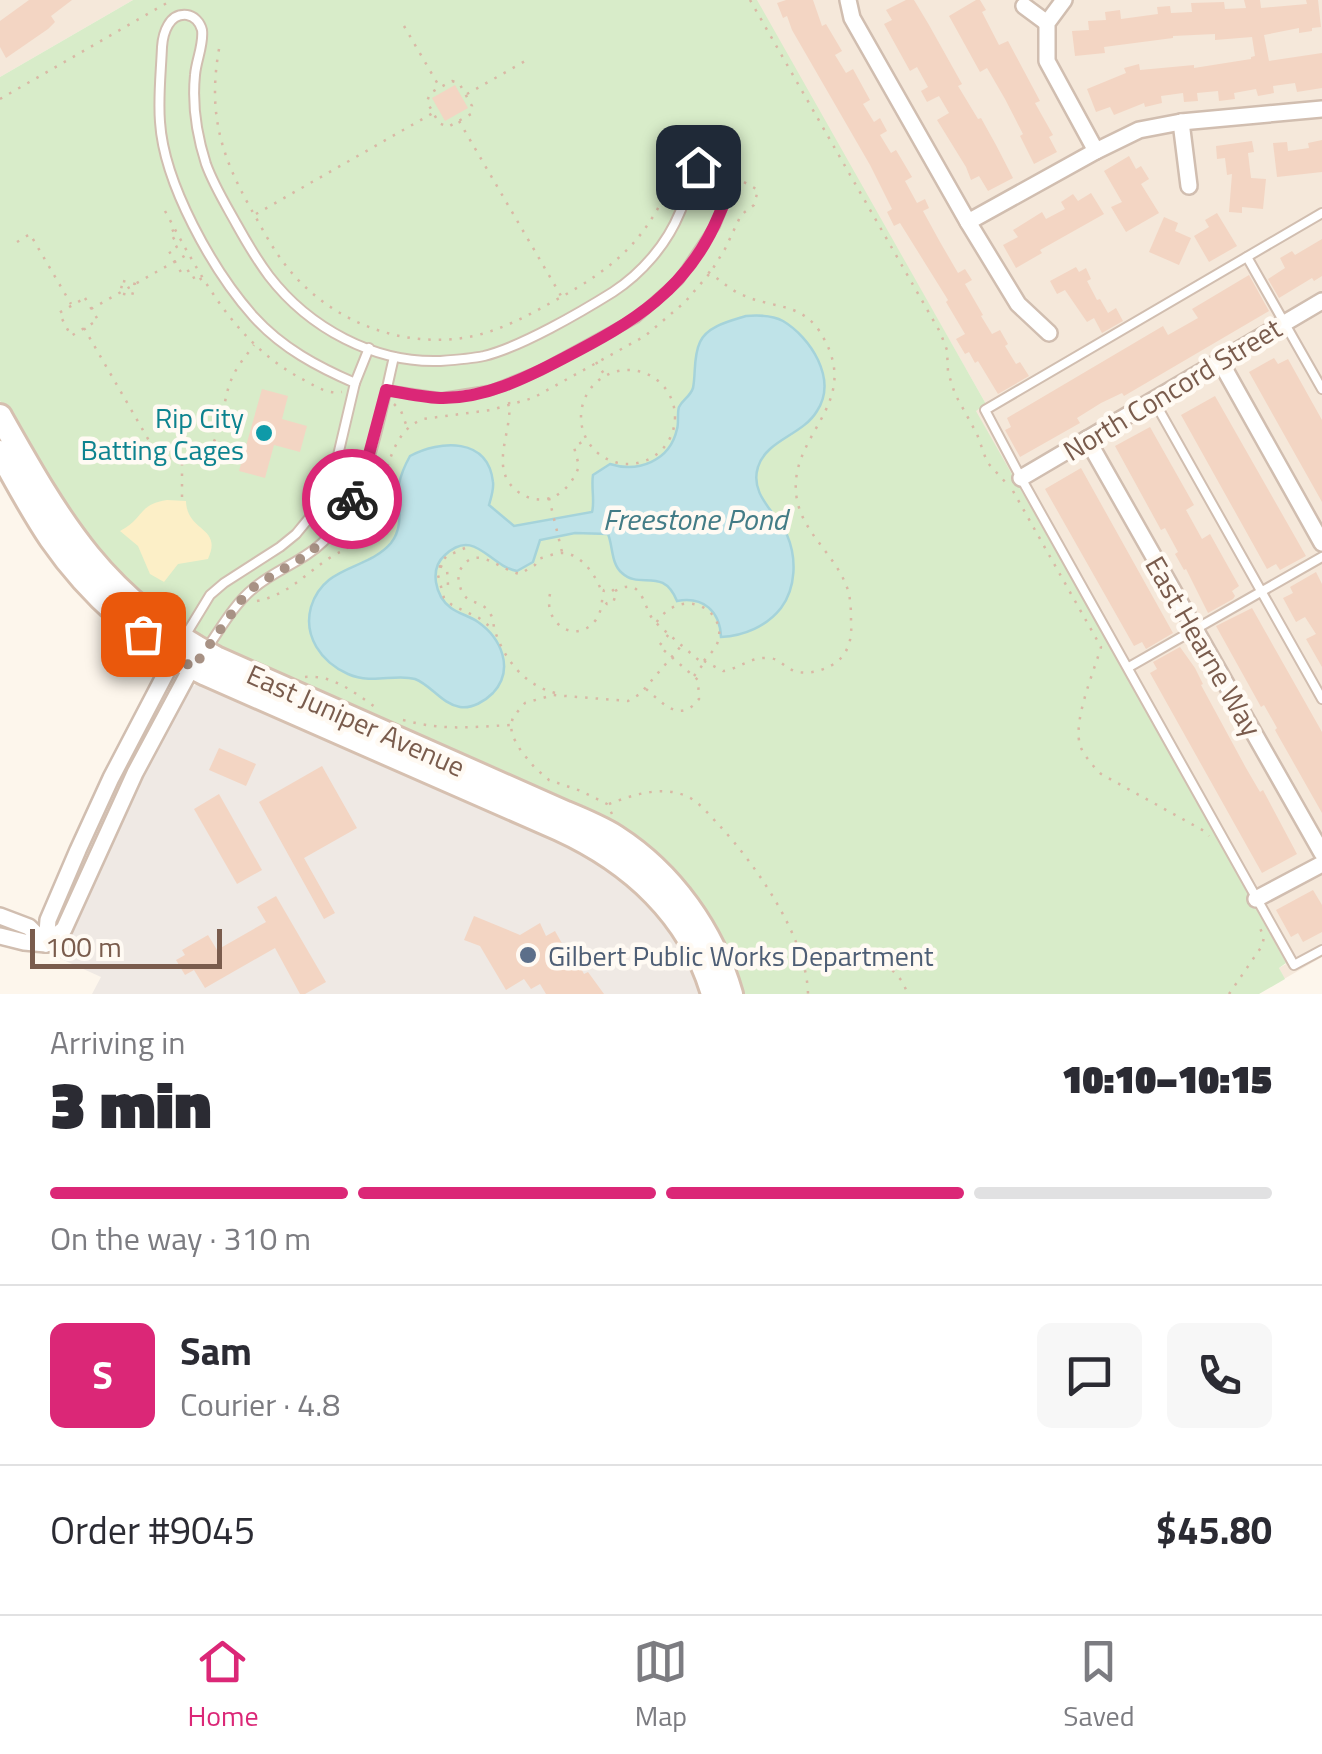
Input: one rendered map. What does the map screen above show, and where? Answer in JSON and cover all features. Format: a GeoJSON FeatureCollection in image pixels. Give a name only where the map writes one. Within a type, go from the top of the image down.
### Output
{"type":"FeatureCollection","features":[{"type":"Feature","properties":{"kind":"street"},"geometry":{"type":"LineString","coordinates":[[848,0],[852,18],[968,222],[1018,304],[1049,333]]}},
{"type":"Feature","properties":{"kind":"street"},"geometry":{"type":"LineString","coordinates":[[1064,0],[1047,23],[1048,61],[1096,151]]}},
{"type":"Feature","properties":{"kind":"street"},"geometry":{"type":"LineString","coordinates":[[1024,6],[1047,23]]}},
{"type":"Feature","properties":{"kind":"street"},"geometry":{"type":"LineString","coordinates":[[968,222],[1139,130],[1181,122],[1322,109]]}},
{"type":"Feature","properties":{"kind":"street"},"geometry":{"type":"LineString","coordinates":[[1181,122],[1189,186]]}},
{"type":"Feature","properties":{"kind":"street","name":"North Concord Street"},"geometry":{"type":"LineString","coordinates":[[1021,478],[1322,300]]}},
{"type":"Feature","properties":{"kind":"street"},"geometry":{"type":"LineString","coordinates":[[1220,361],[1322,543]]}},
{"type":"Feature","properties":{"kind":"street","name":"East Juniper Avenue"},"geometry":{"type":"LineString","coordinates":[[0,416],[51,506],[84,552],[132,603],[189,654],[566,812],[618,838],[659,873],[696,916],[710,938],[731,994]]}},
{"type":"Feature","properties":{"kind":"street","name":"East Hearne Way"},"geometry":{"type":"LineString","coordinates":[[1087,439],[1322,853]]}},
{"type":"Feature","properties":{"kind":"street","name":"East Juniper Avenue"},"geometry":{"type":"LineString","coordinates":[[0,452],[37,518],[71,566],[113,609],[189,654],[607,854],[625,866],[676,919],[702,963],[713,994]]}},
{"type":"Feature","properties":{"kind":"street"},"geometry":{"type":"LineString","coordinates":[[46,944],[48,920],[111,778],[189,654]]}},
{"type":"Feature","properties":{"kind":"street"},"geometry":{"type":"LineString","coordinates":[[1255,908],[1322,864]]}},
{"type":"Feature","properties":{"kind":"street"},"geometry":{"type":"LineString","coordinates":[[0,916],[29,927],[46,944]]}},
{"type":"Feature","properties":{"kind":"street"},"geometry":{"type":"LineString","coordinates":[[0,936],[46,944]]}},
{"type":"Feature","properties":{"kind":"lane"},"geometry":{"type":"LineString","coordinates":[[355,383],[308,361],[255,318],[221,272],[192,222],[170,172],[160,124],[163,37],[172,20],[190,16],[198,21],[202,31],[194,90],[200,144],[214,184],[253,253],[279,288],[308,315],[330,331],[394,357],[429,361],[486,356],[534,336],[614,292],[654,257],[678,217],[698,167],[707,159],[726,164],[732,173],[714,226],[679,280],[647,310],[615,332],[492,390],[440,398],[385,395]]}},
{"type":"Feature","properties":{"kind":"lane"},"geometry":{"type":"LineString","coordinates":[[1322,214],[986,410],[1129,667],[1255,908],[1294,966],[1322,950]]}},
{"type":"Feature","properties":{"kind":"lane"},"geometry":{"type":"LineString","coordinates":[[1247,258],[1322,389]]}},
{"type":"Feature","properties":{"kind":"lane"},"geometry":{"type":"LineString","coordinates":[[189,654],[210,595],[296,534],[318,506],[335,468],[355,383],[369,348]]}},
{"type":"Feature","properties":{"kind":"lane"},"geometry":{"type":"LineString","coordinates":[[189,654],[255,586],[324,541],[339,520],[364,473],[394,357]]}},
{"type":"Feature","properties":{"kind":"lane"},"geometry":{"type":"LineString","coordinates":[[1154,401],[1322,698]]}},
{"type":"Feature","properties":{"kind":"lane"},"geometry":{"type":"LineString","coordinates":[[1129,667],[1322,557]]}},
{"type":"Feature","properties":{"kind":"path"},"geometry":{"type":"LineString","coordinates":[[0,99],[172,0]]}},
{"type":"Feature","properties":{"kind":"path"},"geometry":{"type":"LineString","coordinates":[[750,0],[940,332],[955,394],[978,434],[987,462],[1015,494],[1102,647],[1078,728],[1080,745],[1100,774],[1206,832],[1214,844]]}},
{"type":"Feature","properties":{"kind":"path"},"geometry":{"type":"LineString","coordinates":[[404,26],[440,87]]}},
{"type":"Feature","properties":{"kind":"path"},"geometry":{"type":"LineString","coordinates":[[219,49],[214,94],[220,140],[254,215],[287,268],[313,294],[356,323],[390,334],[443,339],[478,335],[516,322],[562,299],[630,250],[659,210],[678,164],[690,163]]}},
{"type":"Feature","properties":{"kind":"path"},"geometry":{"type":"LineString","coordinates":[[466,95],[527,60]]}},
{"type":"Feature","properties":{"kind":"path"},"geometry":{"type":"LineString","coordinates":[[452,80],[459,83],[472,106],[471,114],[448,127],[439,123],[428,102],[430,93],[440,87],[452,80]]}},
{"type":"Feature","properties":{"kind":"path"},"geometry":{"type":"LineString","coordinates":[[254,215],[433,113]]}},
{"type":"Feature","properties":{"kind":"path"},"geometry":{"type":"LineString","coordinates":[[459,121],[562,299]]}},
{"type":"Feature","properties":{"kind":"path"},"geometry":{"type":"LineString","coordinates":[[252,602],[291,589],[364,534],[377,507],[389,464],[408,428],[423,419],[481,412],[543,394],[666,320],[709,272],[741,215],[754,205],[758,196],[756,186],[742,181],[740,175]]}},
{"type":"Feature","properties":{"kind":"path"},"geometry":{"type":"LineString","coordinates":[[175,229],[170,232],[178,246],[169,250],[175,262],[182,274],[190,270],[196,282],[202,278]]}},
{"type":"Feature","properties":{"kind":"path"},"geometry":{"type":"LineString","coordinates":[[17,242],[30,234],[71,306]]}},
{"type":"Feature","properties":{"kind":"path"},"geometry":{"type":"LineString","coordinates":[[92,309],[189,254]]}},
{"type":"Feature","properties":{"kind":"path"},"geometry":{"type":"LineString","coordinates":[[602,593],[608,588],[635,588],[656,623],[702,663],[723,672],[751,659],[770,658],[791,670],[816,671],[842,656],[850,643],[848,588],[803,521],[796,495],[799,460],[831,401],[834,360],[822,333],[811,321],[790,308],[741,295],[709,272]]}},
{"type":"Feature","properties":{"kind":"path"},"geometry":{"type":"LineString","coordinates":[[120,293],[123,280],[136,284]]}},
{"type":"Feature","properties":{"kind":"path"},"geometry":{"type":"LineString","coordinates":[[120,293],[132,296],[136,284]]}},
{"type":"Feature","properties":{"kind":"path"},"geometry":{"type":"LineString","coordinates":[[85,298],[92,309],[98,320],[71,336],[59,313],[85,298]]}},
{"type":"Feature","properties":{"kind":"path"},"geometry":{"type":"LineString","coordinates":[[84,328],[154,450],[168,459],[182,461],[201,456],[212,447],[232,377],[254,345]]}},
{"type":"Feature","properties":{"kind":"path"},"geometry":{"type":"LineString","coordinates":[[597,362],[605,375]]}},
{"type":"Feature","properties":{"kind":"path"},"geometry":{"type":"LineString","coordinates":[[630,370],[646,374],[666,388],[674,406],[672,432],[655,456],[630,464],[618,463],[601,456],[586,439],[580,421],[583,400],[605,375],[630,370]]}},
{"type":"Feature","properties":{"kind":"path"},"geometry":{"type":"LineString","coordinates":[[385,395],[399,408],[408,428]]}},
{"type":"Feature","properties":{"kind":"path"},"geometry":{"type":"LineString","coordinates":[[509,404],[510,420],[502,456],[506,478],[520,494],[530,498],[558,494],[573,480],[579,466],[574,446],[586,439]]}},
{"type":"Feature","properties":{"kind":"path"},"geometry":{"type":"LineString","coordinates":[[182,461],[182,501]]}},
{"type":"Feature","properties":{"kind":"path"},"geometry":{"type":"LineString","coordinates":[[548,498],[562,553]]}},
{"type":"Feature","properties":{"kind":"path"},"geometry":{"type":"LineString","coordinates":[[465,548],[447,556],[440,566],[438,575],[444,598],[494,630]]}},
{"type":"Feature","properties":{"kind":"path"},"geometry":{"type":"LineString","coordinates":[[550,594],[548,607],[560,626],[572,630],[586,628],[597,620],[602,593],[594,575],[584,564],[562,553],[538,559],[520,574],[482,558],[467,561],[458,574],[461,593],[489,612],[494,630],[515,668],[537,688],[620,702],[635,698],[682,645]]}},
{"type":"Feature","properties":{"kind":"path"},"geometry":{"type":"LineString","coordinates":[[440,566],[447,569],[448,586],[442,590]]}},
{"type":"Feature","properties":{"kind":"path"},"geometry":{"type":"LineString","coordinates":[[602,599],[613,603],[615,591]]}},
{"type":"Feature","properties":{"kind":"path"},"geometry":{"type":"LineString","coordinates":[[656,623],[670,608],[684,602],[707,610],[718,625],[715,647],[694,676]]}},
{"type":"Feature","properties":{"kind":"path"},"geometry":{"type":"LineString","coordinates":[[645,688],[670,709],[687,710],[700,699],[694,676],[659,646],[669,634]]}},
{"type":"Feature","properties":{"kind":"path"},"geometry":{"type":"LineString","coordinates":[[296,680],[317,676],[332,680],[386,714]]}},
{"type":"Feature","properties":{"kind":"path"},"geometry":{"type":"LineString","coordinates":[[561,694],[524,703],[515,712],[512,735],[527,760],[542,776],[607,804],[664,791],[690,798],[746,856],[778,905],[799,954],[808,994]]}},
{"type":"Feature","properties":{"kind":"path"},"geometry":{"type":"LineString","coordinates":[[400,720],[422,726],[467,729],[511,725]]}},
{"type":"Feature","properties":{"kind":"path"},"geometry":{"type":"LineString","coordinates":[[1230,994],[1262,946],[1264,937],[1255,908]]}},
{"type":"Feature","properties":{"kind":"path"},"geometry":{"type":"LineString","coordinates":[[884,951],[908,994]]}},
{"type":"Feature","properties":{"kind":"shaded area"},"geometry":{"type":"Polygon","coordinates":[[[0,0],[133,0],[0,77],[0,0]]]}},
{"type":"Feature","properties":{"kind":"shaded area"},"geometry":{"type":"Polygon","coordinates":[[[755,0],[1322,0],[1322,957],[1284,979],[1279,968],[1286,964],[975,410],[986,404],[755,0]]]}},
{"type":"Feature","properties":{"kind":"shaded area"},"geometry":{"type":"Polygon","coordinates":[[[200,682],[610,864],[678,934],[706,994],[92,994],[101,977],[59,958],[123,814],[187,690],[200,682]]]}},
{"type":"Feature","properties":{"kind":"green space"},"geometry":{"type":"Polygon","coordinates":[[[133,0],[757,0],[986,404],[976,411],[1286,963],[1279,968],[1285,979],[1259,994],[738,994],[685,892],[231,658],[133,596],[56,498],[0,401],[0,77],[133,0]]]}},
{"type":"Feature","properties":{"kind":"sand"},"geometry":{"type":"Polygon","coordinates":[[[167,500],[186,501],[192,519],[208,535],[211,548],[208,559],[178,564],[164,582],[150,574],[138,546],[120,531],[146,508],[167,500]]]}},
{"type":"Feature","properties":{"kind":"water","name":"Freestone Pond"},"geometry":{"type":"Polygon","coordinates":[[[746,316],[774,318],[793,328],[818,360],[824,386],[823,399],[811,419],[769,450],[758,467],[757,486],[787,535],[793,563],[786,600],[769,620],[738,635],[721,637],[717,620],[702,603],[677,601],[665,584],[636,580],[622,573],[614,560],[608,534],[575,533],[540,540],[533,562],[517,571],[474,546],[456,547],[440,561],[436,582],[445,603],[486,629],[502,654],[500,684],[478,704],[454,705],[415,679],[357,677],[338,669],[322,655],[312,638],[309,618],[317,593],[336,575],[370,559],[391,543],[399,522],[399,484],[410,456],[448,445],[472,450],[489,467],[493,485],[489,505],[514,526],[592,512],[593,475],[610,464],[631,467],[651,462],[668,449],[677,429],[679,407],[693,388],[696,353],[703,336],[713,328],[746,316]]]}},
{"type":"Feature","properties":{"kind":"building"},"geometry":{"type":"Polygon","coordinates":[[[29,0],[72,0],[51,16],[55,22],[48,29],[6,58],[0,47],[0,21],[29,0]]]}},
{"type":"Feature","properties":{"kind":"building"},"geometry":{"type":"Polygon","coordinates":[[[813,0],[822,26],[826,24],[842,51],[835,55],[846,73],[853,69],[870,100],[863,104],[874,122],[880,118],[887,131],[880,135],[891,153],[896,150],[912,177],[905,181],[917,203],[925,199],[929,208],[923,211],[940,242],[958,273],[965,269],[972,280],[965,284],[981,316],[992,334],[1000,330],[1016,364],[1020,362],[1029,376],[998,394],[978,361],[975,363],[969,352],[965,354],[956,339],[965,334],[948,300],[900,223],[894,226],[887,212],[892,209],[870,165],[787,16],[783,18],[777,3],[813,0]]]}},
{"type":"Feature","properties":{"kind":"building"},"geometry":{"type":"Polygon","coordinates":[[[914,0],[962,84],[958,86],[978,119],[981,118],[1013,178],[988,191],[979,176],[971,180],[937,120],[949,113],[939,96],[927,102],[921,91],[928,87],[917,67],[910,71],[884,24],[892,20],[886,10],[914,0]]]}},
{"type":"Feature","properties":{"kind":"building"},"geometry":{"type":"Polygon","coordinates":[[[976,0],[986,10],[982,12],[999,45],[1008,41],[1053,135],[1049,137],[1057,152],[1034,164],[1005,99],[987,68],[980,72],[949,16],[976,0]]]}},
{"type":"Feature","properties":{"kind":"building"},"geometry":{"type":"Polygon","coordinates":[[[1244,0],[1260,0],[1261,8],[1318,0],[1321,27],[1264,35],[1269,61],[1322,53],[1322,88],[1297,92],[1295,83],[1273,86],[1274,93],[1258,96],[1256,89],[1234,93],[1235,99],[1219,101],[1218,91],[1197,93],[1198,101],[1184,102],[1183,93],[1161,96],[1162,103],[1145,107],[1144,103],[1114,115],[1110,107],[1096,112],[1087,89],[1126,73],[1124,68],[1139,64],[1140,70],[1194,68],[1251,59],[1255,56],[1252,37],[1215,40],[1215,34],[1173,36],[1104,47],[1105,53],[1075,56],[1072,31],[1089,30],[1088,21],[1106,20],[1105,12],[1120,10],[1121,19],[1158,14],[1157,7],[1170,6],[1171,13],[1192,12],[1191,3],[1224,2],[1225,9],[1246,8],[1244,0]]]}},
{"type":"Feature","properties":{"kind":"building"},"geometry":{"type":"Polygon","coordinates":[[[455,85],[468,108],[445,121],[432,98],[455,85]]]}},
{"type":"Feature","properties":{"kind":"building"},"geometry":{"type":"Polygon","coordinates":[[[1322,140],[1322,172],[1277,177],[1273,143],[1287,142],[1288,151],[1309,148],[1308,143],[1322,140]]]}},
{"type":"Feature","properties":{"kind":"building"},"geometry":{"type":"Polygon","coordinates":[[[1252,141],[1254,152],[1248,153],[1251,178],[1266,179],[1263,209],[1242,207],[1242,213],[1229,212],[1232,174],[1227,175],[1225,158],[1217,159],[1216,146],[1252,141]]]}},
{"type":"Feature","properties":{"kind":"building"},"geometry":{"type":"Polygon","coordinates":[[[1129,156],[1136,169],[1141,166],[1149,179],[1141,184],[1159,213],[1126,232],[1111,207],[1122,202],[1104,171],[1129,156]]]}},
{"type":"Feature","properties":{"kind":"building"},"geometry":{"type":"Polygon","coordinates":[[[1091,193],[1104,214],[1016,268],[1003,245],[1018,237],[1013,230],[1042,212],[1046,219],[1065,209],[1061,202],[1073,194],[1078,201],[1091,193]]]}},
{"type":"Feature","properties":{"kind":"building"},"geometry":{"type":"Polygon","coordinates":[[[1217,213],[1237,246],[1209,262],[1194,236],[1209,227],[1205,220],[1217,213]]]}},
{"type":"Feature","properties":{"kind":"building"},"geometry":{"type":"Polygon","coordinates":[[[1164,217],[1178,223],[1175,231],[1191,238],[1179,265],[1149,252],[1164,217]]]}},
{"type":"Feature","properties":{"kind":"building"},"geometry":{"type":"Polygon","coordinates":[[[1322,239],[1322,276],[1279,298],[1268,279],[1285,268],[1280,258],[1292,251],[1295,255],[1322,239]]]}},
{"type":"Feature","properties":{"kind":"building"},"geometry":{"type":"Polygon","coordinates":[[[1076,267],[1079,272],[1086,268],[1091,279],[1087,281],[1097,300],[1108,313],[1116,308],[1123,321],[1102,333],[1094,318],[1087,322],[1065,290],[1057,294],[1050,281],[1076,267]]]}},
{"type":"Feature","properties":{"kind":"building"},"geometry":{"type":"Polygon","coordinates":[[[1249,275],[1269,311],[1124,396],[1122,393],[1101,403],[1077,418],[1080,423],[1020,457],[1005,430],[1011,427],[1007,418],[1163,326],[1168,335],[1198,318],[1192,309],[1249,275]]]}},
{"type":"Feature","properties":{"kind":"building"},"geometry":{"type":"Polygon","coordinates":[[[1274,358],[1278,364],[1288,359],[1322,420],[1322,502],[1249,372],[1274,358]]]}},
{"type":"Feature","properties":{"kind":"building","name":"Rip City Batting Cages"},"geometry":{"type":"Polygon","coordinates":[[[262,389],[288,396],[282,419],[307,426],[300,452],[274,445],[265,478],[239,471],[262,389]]]}},
{"type":"Feature","properties":{"kind":"building"},"geometry":{"type":"Polygon","coordinates":[[[1215,396],[1306,556],[1280,570],[1276,564],[1267,569],[1181,415],[1215,396]]]}},
{"type":"Feature","properties":{"kind":"building"},"geometry":{"type":"Polygon","coordinates":[[[1150,427],[1194,505],[1186,510],[1202,539],[1210,534],[1239,586],[1232,591],[1233,599],[1208,613],[1165,528],[1161,530],[1115,446],[1150,427]]]}},
{"type":"Feature","properties":{"kind":"building"},"geometry":{"type":"Polygon","coordinates":[[[1081,468],[1173,633],[1146,649],[1142,642],[1134,646],[1045,489],[1081,468]]]}},
{"type":"Feature","properties":{"kind":"building"},"geometry":{"type":"Polygon","coordinates":[[[1316,572],[1322,584],[1322,667],[1306,639],[1316,634],[1305,617],[1296,622],[1283,598],[1293,593],[1290,587],[1316,572]]]}},
{"type":"Feature","properties":{"kind":"building"},"geometry":{"type":"Polygon","coordinates":[[[1252,608],[1322,732],[1322,813],[1216,626],[1252,608]]]}},
{"type":"Feature","properties":{"kind":"building"},"geometry":{"type":"Polygon","coordinates":[[[1180,647],[1297,854],[1262,873],[1150,673],[1157,669],[1153,662],[1180,647]]]}},
{"type":"Feature","properties":{"kind":"building"},"geometry":{"type":"Polygon","coordinates":[[[219,748],[256,764],[246,786],[209,770],[219,748]]]}},
{"type":"Feature","properties":{"kind":"building"},"geometry":{"type":"Polygon","coordinates":[[[322,766],[357,828],[304,858],[335,913],[324,919],[259,802],[322,766]]]}},
{"type":"Feature","properties":{"kind":"building"},"geometry":{"type":"Polygon","coordinates":[[[219,794],[262,870],[237,884],[194,809],[219,794]]]}},
{"type":"Feature","properties":{"kind":"building"},"geometry":{"type":"Polygon","coordinates":[[[1313,890],[1322,905],[1322,932],[1303,942],[1298,933],[1291,937],[1276,910],[1313,890]]]}},
{"type":"Feature","properties":{"kind":"building"},"geometry":{"type":"Polygon","coordinates":[[[276,896],[326,982],[300,994],[275,948],[205,988],[194,970],[185,975],[176,960],[185,955],[182,950],[208,935],[217,950],[266,922],[257,907],[276,896]]]}},
{"type":"Feature","properties":{"kind":"building","name":"Gilbert Public Works Department"},"geometry":{"type":"Polygon","coordinates":[[[474,916],[520,935],[540,923],[546,936],[555,931],[573,963],[577,961],[584,974],[588,972],[604,994],[546,994],[540,984],[531,989],[524,979],[506,990],[480,946],[464,940],[474,916]]]}},
{"type":"Feature","properties":{"kind":"way so far"},"geometry":{"type":"LineString","coordinates":[[143,634],[193,668],[242,599],[255,586],[324,541],[352,499]]}},
{"type":"Feature","properties":{"kind":"place","name":"Rip City Batting Cages"},"geometry":{"type":"Point","coordinates":[264,433]}},
{"type":"Feature","properties":{"kind":"place","name":"Gilbert Public Works Department"},"geometry":{"type":"Point","coordinates":[528,955]}},
{"type":"Feature","properties":{"kind":"route"},"geometry":{"type":"LineString","coordinates":[[352,499],[364,473],[386,390],[440,398],[492,390],[615,332],[679,280],[714,226],[730,188],[732,173],[726,164],[707,159],[698,167]]}}]}
